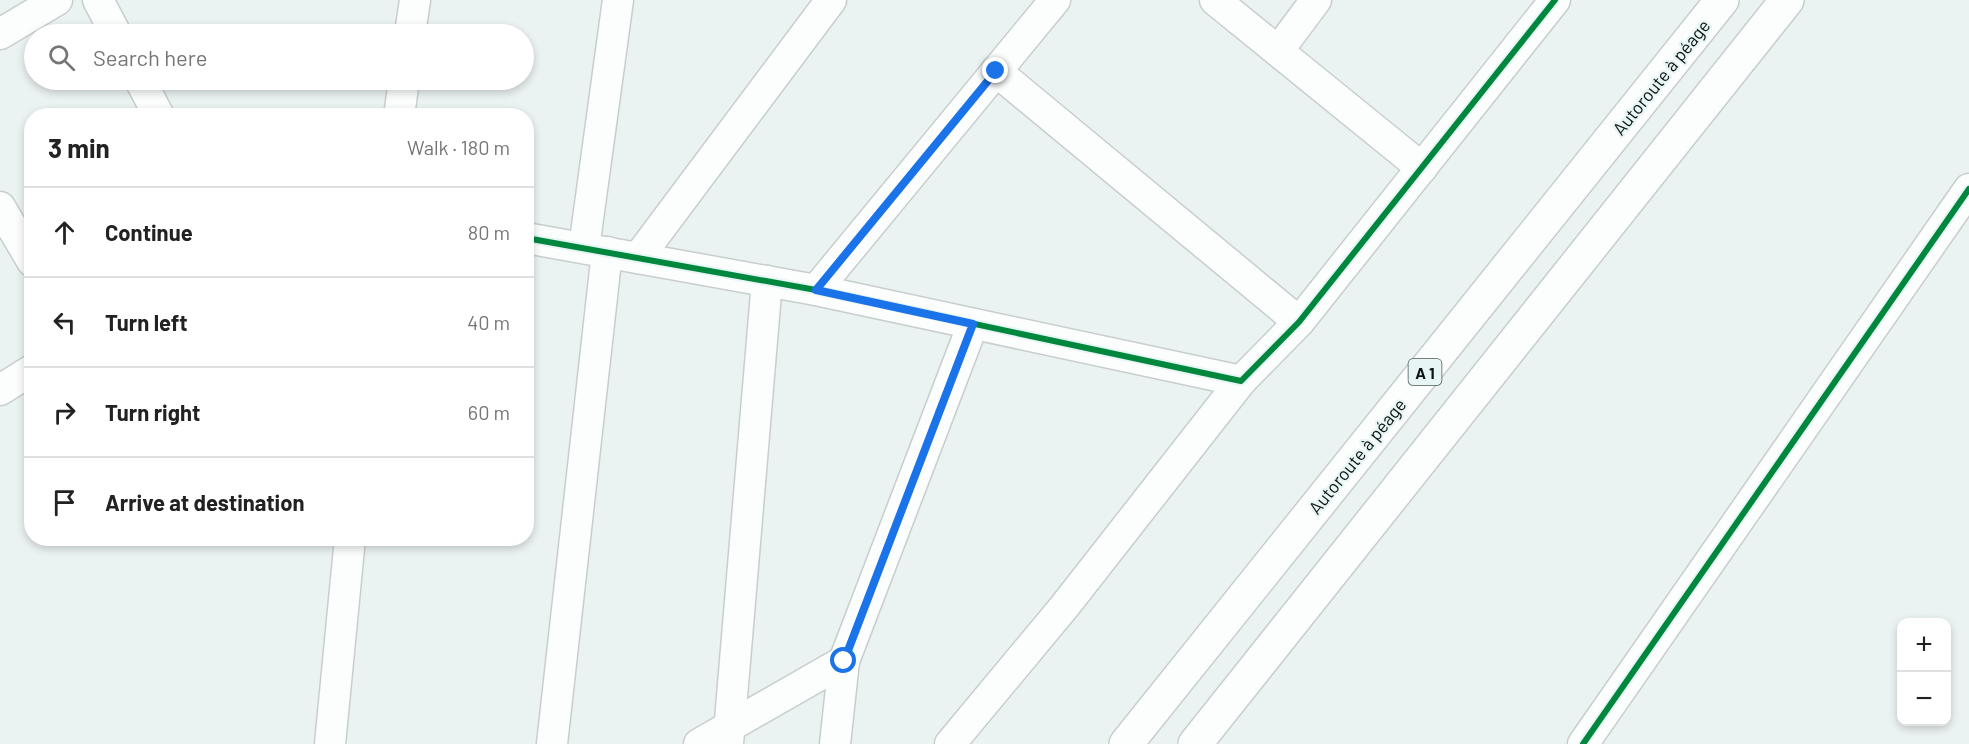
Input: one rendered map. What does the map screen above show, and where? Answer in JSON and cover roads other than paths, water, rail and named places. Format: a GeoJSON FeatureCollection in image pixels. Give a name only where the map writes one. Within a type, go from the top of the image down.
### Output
{"type":"FeatureCollection","features":[{"type":"Feature","properties":{"kind":"highway","name":"Autoroute à péage"},"geometry":{"type":"LineString","coordinates":[[1126,744],[1722,0]]}},
{"type":"Feature","properties":{"kind":"highway"},"geometry":{"type":"LineString","coordinates":[[1195,744],[1787,0]]}},
{"type":"Feature","properties":{"kind":"street"},"geometry":{"type":"LineString","coordinates":[[0,34],[57,0]]}},
{"type":"Feature","properties":{"kind":"street"},"geometry":{"type":"LineString","coordinates":[[98,0],[111,24]]}},
{"type":"Feature","properties":{"kind":"street"},"geometry":{"type":"LineString","coordinates":[[411,24],[415,0]]}},
{"type":"Feature","properties":{"kind":"street"},"geometry":{"type":"LineString","coordinates":[[552,744],[618,0]]}},
{"type":"Feature","properties":{"kind":"street"},"geometry":{"type":"LineString","coordinates":[[638,258],[831,0]]}},
{"type":"Feature","properties":{"kind":"street"},"geometry":{"type":"LineString","coordinates":[[816,290],[1055,0]]}},
{"type":"Feature","properties":{"kind":"street"},"geometry":{"type":"LineString","coordinates":[[1215,0],[1422,168]]}},
{"type":"Feature","properties":{"kind":"street"},"geometry":{"type":"LineString","coordinates":[[1278,51],[1316,0]]}},
{"type":"Feature","properties":{"kind":"street"},"geometry":{"type":"LineString","coordinates":[[950,744],[1064,607],[1241,381],[1299,322],[1555,0]]}},
{"type":"Feature","properties":{"kind":"street"},"geometry":{"type":"LineString","coordinates":[[996,71],[1299,322]]}},
{"type":"Feature","properties":{"kind":"street"},"geometry":{"type":"LineString","coordinates":[[145,90],[155,108]]}},
{"type":"Feature","properties":{"kind":"street"},"geometry":{"type":"LineString","coordinates":[[400,108],[403,90]]}},
{"type":"Feature","properties":{"kind":"street"},"geometry":{"type":"LineString","coordinates":[[1583,744],[1969,189]]}},
{"type":"Feature","properties":{"kind":"street"},"geometry":{"type":"LineString","coordinates":[[0,207],[24,248]]}},
{"type":"Feature","properties":{"kind":"street"},"geometry":{"type":"LineString","coordinates":[[534,239],[816,290],[1241,381]]}},
{"type":"Feature","properties":{"kind":"street"},"geometry":{"type":"LineString","coordinates":[[729,735],[767,281]]}},
{"type":"Feature","properties":{"kind":"street"},"geometry":{"type":"LineString","coordinates":[[835,744],[844,661],[973,324]]}},
{"type":"Feature","properties":{"kind":"street"},"geometry":{"type":"LineString","coordinates":[[0,390],[24,375]]}},
{"type":"Feature","properties":{"kind":"street"},"geometry":{"type":"LineString","coordinates":[[330,744],[349,546]]}},
{"type":"Feature","properties":{"kind":"street"},"geometry":{"type":"LineString","coordinates":[[699,744],[729,735],[844,661]]}}]}
